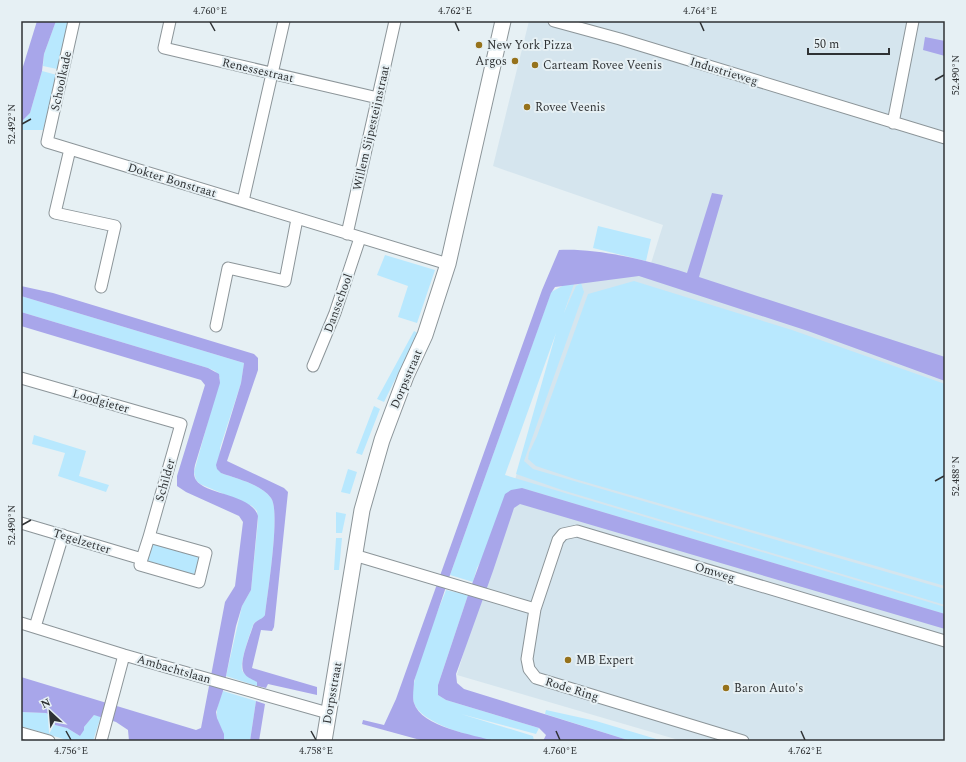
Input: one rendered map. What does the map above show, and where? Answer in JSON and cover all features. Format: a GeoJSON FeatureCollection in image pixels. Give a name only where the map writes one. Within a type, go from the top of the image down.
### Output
{"type":"FeatureCollection","features":[{"type":"Feature","properties":{"kind":"street","name":"Schoolkade"},"geometry":{"type":"LineString","coordinates":[[48,142],[74,21]]}},
{"type":"Feature","properties":{"kind":"street","name":"Renessestraat"},"geometry":{"type":"LineString","coordinates":[[170,21],[164,48],[378,98]]}},
{"type":"Feature","properties":{"kind":"street"},"geometry":{"type":"LineString","coordinates":[[243,201],[284,21]]}},
{"type":"Feature","properties":{"kind":"street","name":"Willem Sijpesteijnstraat"},"geometry":{"type":"LineString","coordinates":[[347,234],[395,21]]}},
{"type":"Feature","properties":{"kind":"street","name":"Dorpsstraat"},"geometry":{"type":"LineString","coordinates":[[324,741],[362,510],[382,440],[406,376],[425,335],[448,264],[504,21]]}},
{"type":"Feature","properties":{"kind":"street","name":"Industrieweg"},"geometry":{"type":"LineString","coordinates":[[554,21],[620,39],[945,138]]}},
{"type":"Feature","properties":{"kind":"street"},"geometry":{"type":"LineString","coordinates":[[893,123],[913,21]]}},
{"type":"Feature","properties":{"kind":"street","name":"Dokter Bonstraat"},"geometry":{"type":"LineString","coordinates":[[48,142],[448,264]]}},
{"type":"Feature","properties":{"kind":"street"},"geometry":{"type":"LineString","coordinates":[[70,149],[55,213],[115,226],[101,287]]}},
{"type":"Feature","properties":{"kind":"street"},"geometry":{"type":"LineString","coordinates":[[216,326],[228,268],[285,281],[297,219]]}},
{"type":"Feature","properties":{"kind":"street","name":"Dansschool"},"geometry":{"type":"LineString","coordinates":[[313,366],[336,313],[360,238]]}},
{"type":"Feature","properties":{"kind":"street","name":"Loodgieter"},"geometry":{"type":"LineString","coordinates":[[21,378],[181,424]]}},
{"type":"Feature","properties":{"kind":"street","name":"Schilder"},"geometry":{"type":"LineString","coordinates":[[149,537],[181,424]]}},
{"type":"Feature","properties":{"kind":"street","name":"Tegelzetter"},"geometry":{"type":"LineString","coordinates":[[21,523],[142,559],[140,564],[199,582],[206,553],[149,537]]}},
{"type":"Feature","properties":{"kind":"street","name":"Omweg"},"geometry":{"type":"LineString","coordinates":[[535,609],[558,540],[563,534],[577,531],[945,641]]}},
{"type":"Feature","properties":{"kind":"street"},"geometry":{"type":"LineString","coordinates":[[36,627],[63,535]]}},
{"type":"Feature","properties":{"kind":"street"},"geometry":{"type":"LineString","coordinates":[[142,559],[149,537]]}},
{"type":"Feature","properties":{"kind":"street"},"geometry":{"type":"LineString","coordinates":[[354,554],[535,609]]}},
{"type":"Feature","properties":{"kind":"street","name":"Rode Ring"},"geometry":{"type":"LineString","coordinates":[[535,609],[527,659],[529,669],[536,678],[743,741]]}},
{"type":"Feature","properties":{"kind":"street","name":"Ambachtslaan"},"geometry":{"type":"LineString","coordinates":[[21,623],[124,655],[328,713]]}},
{"type":"Feature","properties":{"kind":"street"},"geometry":{"type":"LineString","coordinates":[[101,741],[124,655]]}},
{"type":"Feature","properties":{"kind":"street"},"geometry":{"type":"LineString","coordinates":[[21,733],[49,741]]}},
{"type":"Feature","properties":{"kind":"shaded area"},"geometry":{"type":"Polygon","coordinates":[[[56,21],[69,21],[57,69],[43,66],[44,54],[56,21]]]}},
{"type":"Feature","properties":{"kind":"shaded area"},"geometry":{"type":"Polygon","coordinates":[[[529,21],[945,21],[945,741],[682,741],[457,675],[576,274],[647,276],[663,225],[493,166],[529,21]]]}},
{"type":"Feature","properties":{"kind":"shaded area"},"geometry":{"type":"Polygon","coordinates":[[[42,71],[57,75],[43,130],[21,130],[21,122],[30,113],[42,71]]]}},
{"type":"Feature","properties":{"kind":"shaded area"},"geometry":{"type":"Polygon","coordinates":[[[598,226],[651,239],[646,261],[593,248],[598,226]]]}},
{"type":"Feature","properties":{"kind":"shaded area"},"geometry":{"type":"Polygon","coordinates":[[[385,255],[435,270],[417,323],[398,317],[408,286],[377,275],[385,255]]]}},
{"type":"Feature","properties":{"kind":"shaded area"},"geometry":{"type":"Polygon","coordinates":[[[634,281],[792,330],[945,384],[945,586],[575,479],[536,466],[528,459],[588,294],[634,281]]]}},
{"type":"Feature","properties":{"kind":"shaded area"},"geometry":{"type":"Polygon","coordinates":[[[581,283],[584,292],[524,461],[533,469],[945,589],[945,605],[562,490],[516,474],[556,333],[505,475],[945,607],[945,614],[522,488],[477,568],[473,582],[450,575],[551,292],[566,284],[574,284],[564,313],[576,286],[581,283]]]}},
{"type":"Feature","properties":{"kind":"shaded area"},"geometry":{"type":"Polygon","coordinates":[[[21,296],[244,363],[241,383],[220,448],[221,473],[248,482],[261,489],[271,498],[274,506],[274,535],[265,615],[263,618],[254,623],[246,646],[242,666],[243,672],[257,682],[257,686],[226,676],[242,606],[251,590],[258,521],[257,511],[252,506],[200,484],[196,480],[194,472],[220,378],[215,371],[208,368],[21,312],[21,296]]]}},
{"type":"Feature","properties":{"kind":"shaded area"},"geometry":{"type":"Polygon","coordinates":[[[414,331],[418,333],[384,402],[377,399],[414,331]]]}},
{"type":"Feature","properties":{"kind":"shaded area"},"geometry":{"type":"Polygon","coordinates":[[[374,406],[380,409],[362,455],[356,453],[374,406]]]}},
{"type":"Feature","properties":{"kind":"shaded area"},"geometry":{"type":"Polygon","coordinates":[[[34,435],[86,451],[79,476],[109,485],[106,492],[58,476],[65,453],[32,444],[34,435]]]}},
{"type":"Feature","properties":{"kind":"shaded area"},"geometry":{"type":"Polygon","coordinates":[[[348,469],[357,472],[350,494],[341,492],[348,469]]]}},
{"type":"Feature","properties":{"kind":"shaded area"},"geometry":{"type":"Polygon","coordinates":[[[336,512],[346,514],[342,533],[336,533],[336,512]]]}},
{"type":"Feature","properties":{"kind":"shaded area"},"geometry":{"type":"Polygon","coordinates":[[[336,538],[342,538],[339,570],[334,570],[336,538]]]}},
{"type":"Feature","properties":{"kind":"shaded area"},"geometry":{"type":"Polygon","coordinates":[[[152,542],[200,557],[194,575],[146,561],[152,542]]]}},
{"type":"Feature","properties":{"kind":"shaded area"},"geometry":{"type":"Polygon","coordinates":[[[446,590],[468,595],[438,685],[438,695],[446,700],[539,728],[536,734],[461,714],[533,736],[534,741],[499,742],[462,733],[437,723],[427,717],[414,703],[413,693],[419,664],[430,630],[446,590]]]}},
{"type":"Feature","properties":{"kind":"shaded area"},"geometry":{"type":"Polygon","coordinates":[[[223,691],[256,701],[250,741],[224,741],[217,714],[218,704],[223,691]]]}},
{"type":"Feature","properties":{"kind":"shaded area"},"geometry":{"type":"Polygon","coordinates":[[[546,710],[596,721],[663,741],[631,741],[545,714],[546,710]]]}},
{"type":"Feature","properties":{"kind":"shaded area"},"geometry":{"type":"Polygon","coordinates":[[[21,712],[46,713],[54,717],[55,725],[67,728],[80,736],[84,727],[94,715],[101,716],[93,741],[70,741],[21,726],[21,712]]]}},
{"type":"Feature","properties":{"kind":"water"},"geometry":{"type":"Polygon","coordinates":[[[37,21],[56,21],[44,54],[42,71],[30,113],[21,122],[21,73],[37,21]]]}},
{"type":"Feature","properties":{"kind":"water"},"geometry":{"type":"Polygon","coordinates":[[[925,37],[945,41],[945,56],[923,50],[925,37]]]}},
{"type":"Feature","properties":{"kind":"water"},"geometry":{"type":"Polygon","coordinates":[[[712,193],[723,195],[699,277],[945,357],[945,381],[808,331],[639,276],[555,287],[551,293],[450,575],[414,681],[413,701],[419,711],[427,718],[449,729],[495,741],[424,741],[362,724],[363,720],[384,725],[396,699],[542,290],[559,250],[591,251],[624,256],[687,273],[712,193]]]}},
{"type":"Feature","properties":{"kind":"water"},"geometry":{"type":"Polygon","coordinates":[[[21,286],[53,293],[254,354],[258,358],[258,370],[227,461],[284,488],[288,492],[274,627],[272,631],[261,630],[252,668],[317,687],[317,695],[268,684],[266,688],[257,686],[257,682],[247,676],[243,669],[243,657],[253,626],[255,622],[265,615],[275,519],[274,506],[267,493],[248,482],[221,473],[217,469],[216,465],[241,383],[244,363],[21,296],[21,286]]]}},
{"type":"Feature","properties":{"kind":"water"},"geometry":{"type":"Polygon","coordinates":[[[21,312],[208,368],[219,374],[220,383],[195,465],[194,476],[201,485],[247,503],[254,509],[258,516],[251,590],[242,606],[236,626],[223,691],[216,712],[224,734],[224,741],[129,741],[128,730],[116,722],[94,715],[84,727],[84,730],[80,736],[67,728],[55,725],[54,717],[46,713],[21,712],[21,677],[196,730],[201,728],[225,602],[235,586],[243,522],[239,516],[186,492],[177,486],[177,476],[205,385],[201,380],[21,326],[21,312]]]}},
{"type":"Feature","properties":{"kind":"water"},"geometry":{"type":"Polygon","coordinates":[[[522,488],[945,614],[945,629],[520,504],[514,508],[456,674],[457,683],[464,689],[631,741],[543,741],[546,735],[539,728],[446,700],[438,695],[438,685],[468,595],[505,494],[511,490],[522,488]]]}},
{"type":"Feature","properties":{"kind":"water"},"geometry":{"type":"Polygon","coordinates":[[[256,701],[265,704],[259,741],[250,741],[256,701]]]}},
{"type":"Feature","properties":{"kind":"place","name":"New York Pizza"},"geometry":{"type":"Point","coordinates":[479,45]}},
{"type":"Feature","properties":{"kind":"place","name":"Argos"},"geometry":{"type":"Point","coordinates":[515,61]}},
{"type":"Feature","properties":{"kind":"place","name":"Carteam Rovee Veenis"},"geometry":{"type":"Point","coordinates":[535,65]}},
{"type":"Feature","properties":{"kind":"place","name":"Rovee Veenis"},"geometry":{"type":"Point","coordinates":[527,107]}},
{"type":"Feature","properties":{"kind":"place","name":"MB Expert"},"geometry":{"type":"Point","coordinates":[568,660]}},
{"type":"Feature","properties":{"kind":"place","name":"Baron Auto's"},"geometry":{"type":"Point","coordinates":[726,688]}}]}
